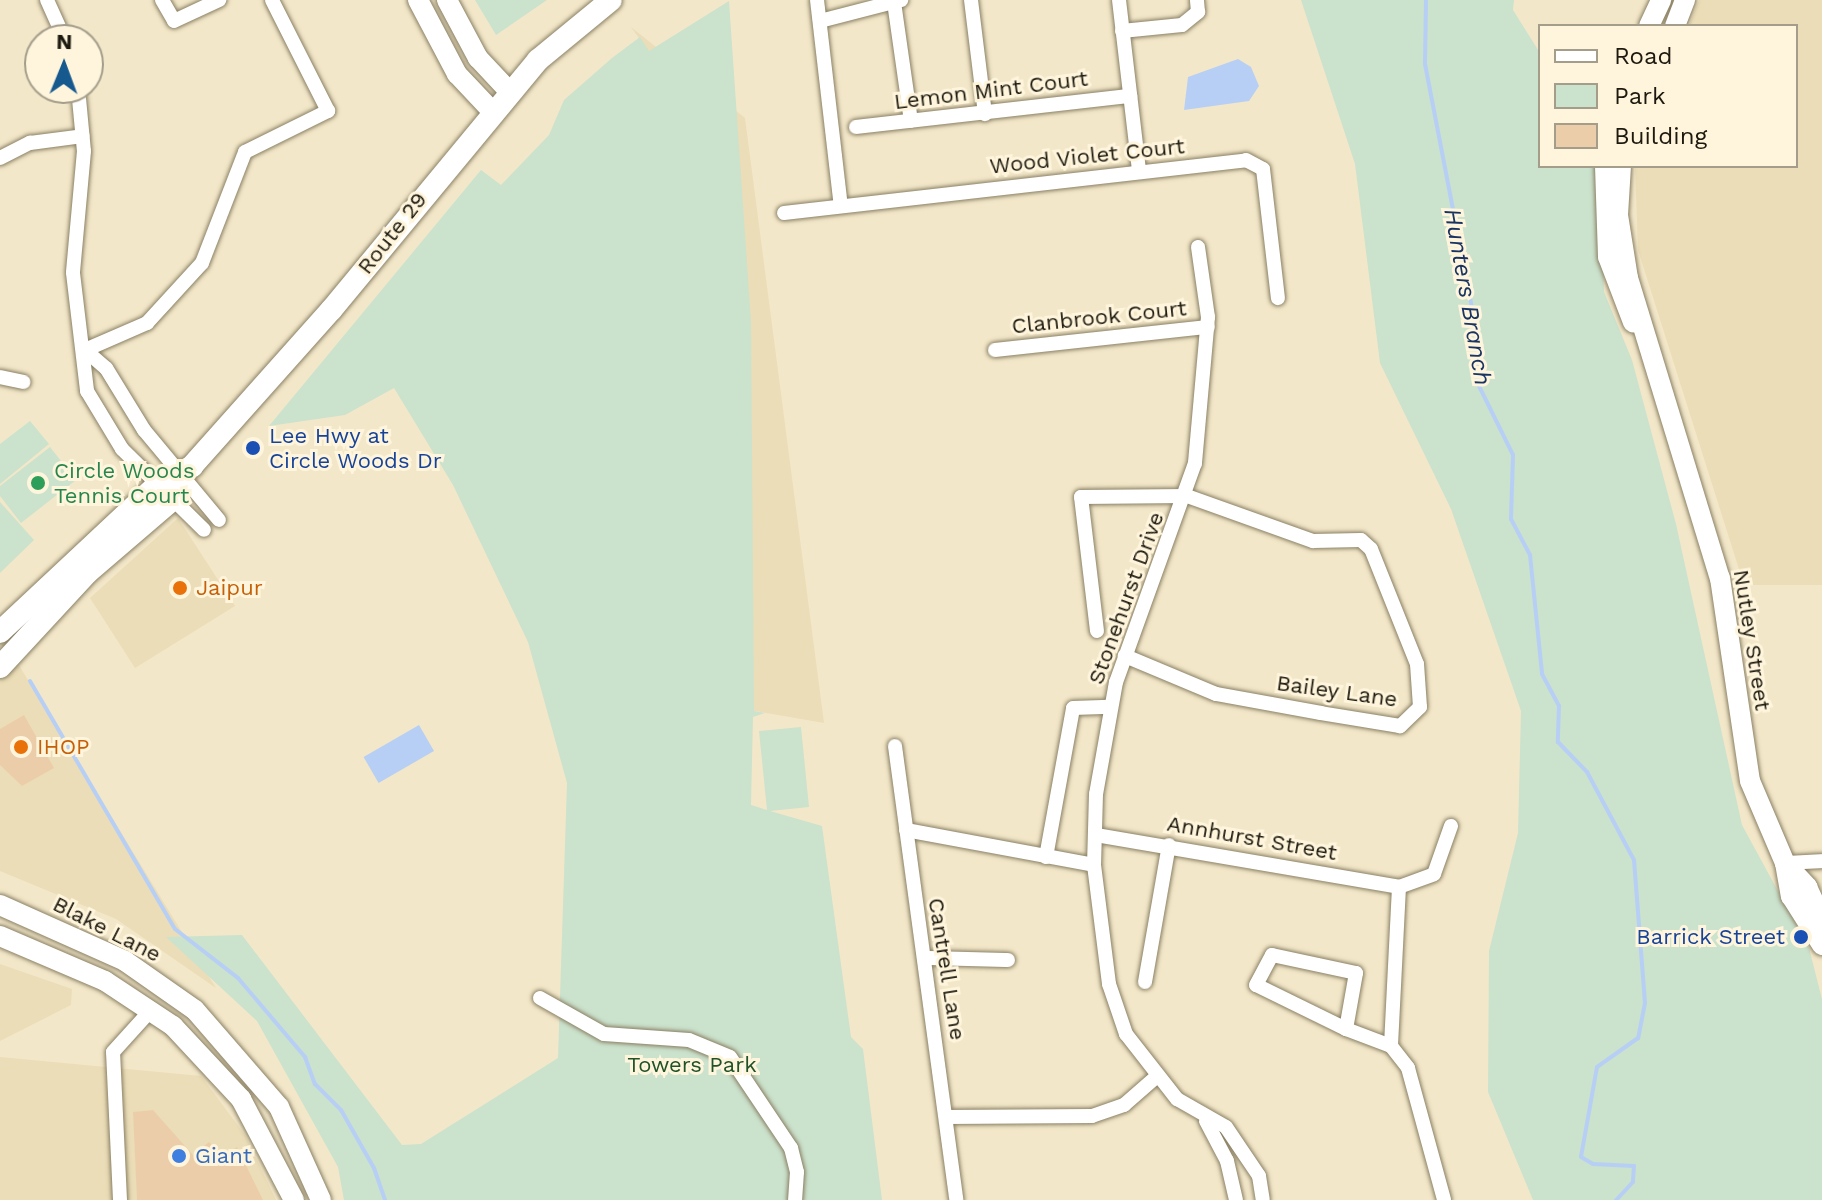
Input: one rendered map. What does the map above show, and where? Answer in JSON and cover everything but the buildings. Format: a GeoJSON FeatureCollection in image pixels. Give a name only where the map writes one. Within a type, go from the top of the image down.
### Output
{"type":"FeatureCollection","features":[{"type":"Feature","properties":{"kind":"main road"},"geometry":{"type":"LineString","coordinates":[[418,0],[457,74],[492,111]]}},
{"type":"Feature","properties":{"kind":"main road"},"geometry":{"type":"LineString","coordinates":[[447,0],[478,58],[509,91]]}},
{"type":"Feature","properties":{"kind":"main road","name":"Route 29"},"geometry":{"type":"LineString","coordinates":[[0,667],[181,476],[332,309],[509,91],[551,46],[611,0]]}},
{"type":"Feature","properties":{"kind":"main road"},"geometry":{"type":"LineString","coordinates":[[1650,24],[1661,0]]}},
{"type":"Feature","properties":{"kind":"main road"},"geometry":{"type":"LineString","coordinates":[[1676,24],[1685,0]]}},
{"type":"Feature","properties":{"kind":"main road","name":"Nutley Street"},"geometry":{"type":"LineString","coordinates":[[1605,168],[1608,257],[1619,297],[1640,332]]}},
{"type":"Feature","properties":{"kind":"main road","name":"Nutley Street"},"geometry":{"type":"LineString","coordinates":[[1621,168],[1619,231],[1640,332],[1720,578],[1750,781],[1785,863],[1791,896],[1822,945]]}},
{"type":"Feature","properties":{"kind":"main road","name":"Route 29"},"geometry":{"type":"LineString","coordinates":[[0,632],[165,492]]}},
{"type":"Feature","properties":{"kind":"main road","name":"Nutley Street"},"geometry":{"type":"LineString","coordinates":[[1785,863],[1807,887],[1822,919]]}},
{"type":"Feature","properties":{"kind":"main road","name":"Blake Lane"},"geometry":{"type":"LineString","coordinates":[[0,905],[125,961],[195,1010],[279,1107],[321,1200]]}},
{"type":"Feature","properties":{"kind":"main road"},"geometry":{"type":"LineString","coordinates":[[0,936],[105,981],[151,1010],[241,1099],[294,1200]]}},
{"type":"Feature","properties":{"kind":"street"},"geometry":{"type":"LineString","coordinates":[[47,0],[58,24]]}},
{"type":"Feature","properties":{"kind":"street"},"geometry":{"type":"LineString","coordinates":[[162,0],[174,21],[219,0]]}},
{"type":"Feature","properties":{"kind":"street"},"geometry":{"type":"LineString","coordinates":[[85,350],[147,323],[202,263],[245,152],[328,111],[272,0]]}},
{"type":"Feature","properties":{"kind":"street"},"geometry":{"type":"LineString","coordinates":[[817,0],[841,206]]}},
{"type":"Feature","properties":{"kind":"street"},"geometry":{"type":"LineString","coordinates":[[971,0],[985,114]]}},
{"type":"Feature","properties":{"kind":"street"},"geometry":{"type":"LineString","coordinates":[[1119,0],[1139,171]]}},
{"type":"Feature","properties":{"kind":"street"},"geometry":{"type":"LineString","coordinates":[[1122,31],[1182,25],[1198,12],[1197,0]]}},
{"type":"Feature","properties":{"kind":"street"},"geometry":{"type":"LineString","coordinates":[[820,21],[897,1],[911,121]]}},
{"type":"Feature","properties":{"kind":"street","name":"Lemon Mint Court"},"geometry":{"type":"LineString","coordinates":[[856,127],[1130,96]]}},
{"type":"Feature","properties":{"kind":"street"},"geometry":{"type":"LineString","coordinates":[[80,104],[83,136],[73,273],[92,401],[122,449],[204,530]]}},
{"type":"Feature","properties":{"kind":"street"},"geometry":{"type":"LineString","coordinates":[[0,158],[30,143],[83,136]]}},
{"type":"Feature","properties":{"kind":"street","name":"Wood Violet Court"},"geometry":{"type":"LineString","coordinates":[[784,213],[1246,160],[1263,169],[1278,298]]}},
{"type":"Feature","properties":{"kind":"street","name":"Stonehurst Drive"},"geometry":{"type":"LineString","coordinates":[[1198,247],[1208,327],[1187,496],[1125,656],[1110,707],[1094,865],[1115,1009],[1155,1078],[1206,1121],[1227,1161],[1236,1200]]}},
{"type":"Feature","properties":{"kind":"street","name":"Clanbrook Court"},"geometry":{"type":"LineString","coordinates":[[995,350],[1208,327]]}},
{"type":"Feature","properties":{"kind":"street"},"geometry":{"type":"LineString","coordinates":[[85,350],[106,368],[181,476],[219,520]]}},
{"type":"Feature","properties":{"kind":"street"},"geometry":{"type":"LineString","coordinates":[[0,377],[23,382]]}},
{"type":"Feature","properties":{"kind":"street"},"geometry":{"type":"LineString","coordinates":[[1097,631],[1081,497],[1187,496]]}},
{"type":"Feature","properties":{"kind":"street","name":"Bailey Lane"},"geometry":{"type":"LineString","coordinates":[[1125,656],[1216,694],[1321,713],[1400,726],[1420,707],[1417,664],[1371,549],[1361,540],[1313,541],[1187,496]]}},
{"type":"Feature","properties":{"kind":"street"},"geometry":{"type":"LineString","coordinates":[[1046,857],[1073,708],[1110,707]]}},
{"type":"Feature","properties":{"kind":"street","name":"Cantrell Lane"},"geometry":{"type":"LineString","coordinates":[[895,746],[927,958],[956,1200]]}},
{"type":"Feature","properties":{"kind":"street"},"geometry":{"type":"LineString","coordinates":[[1391,1046],[1399,887],[1434,874],[1451,826]]}},
{"type":"Feature","properties":{"kind":"street"},"geometry":{"type":"LineString","coordinates":[[906,830],[1094,865]]}},
{"type":"Feature","properties":{"kind":"street","name":"Annhurst Street"},"geometry":{"type":"LineString","coordinates":[[1096,835],[1169,845],[1399,887]]}},
{"type":"Feature","properties":{"kind":"street"},"geometry":{"type":"LineString","coordinates":[[1145,982],[1169,845]]}},
{"type":"Feature","properties":{"kind":"street"},"geometry":{"type":"LineString","coordinates":[[1785,863],[1822,861]]}},
{"type":"Feature","properties":{"kind":"street"},"geometry":{"type":"LineString","coordinates":[[1346,1029],[1356,973],[1272,955],[1256,985],[1346,1029],[1391,1046],[1408,1068],[1444,1200]]}},
{"type":"Feature","properties":{"kind":"street"},"geometry":{"type":"LineString","coordinates":[[927,958],[1008,960]]}},
{"type":"Feature","properties":{"kind":"street"},"geometry":{"type":"LineString","coordinates":[[540,998],[604,1034],[689,1040],[730,1057],[791,1148],[797,1172],[795,1200]]}},
{"type":"Feature","properties":{"kind":"street"},"geometry":{"type":"LineString","coordinates":[[120,1200],[113,1052],[151,1010]]}},
{"type":"Feature","properties":{"kind":"street"},"geometry":{"type":"LineString","coordinates":[[946,1117],[1092,1116],[1124,1105],[1155,1078]]}},
{"type":"Feature","properties":{"kind":"street","name":"Stonehurst Drive"},"geometry":{"type":"LineString","coordinates":[[1206,1121],[1226,1127],[1240,1144],[1259,1176],[1263,1200]]}},
{"type":"Feature","properties":{"kind":"shaded area"},"geometry":{"type":"Polygon","coordinates":[[[1699,0],[1822,0],[1822,585],[1744,585],[1638,250],[1635,168],[1798,168],[1798,24],[1690,24],[1699,0]]]}},
{"type":"Feature","properties":{"kind":"shaded area"},"geometry":{"type":"Polygon","coordinates":[[[631,27],[745,118],[824,723],[704,702],[651,55],[631,27]]]}},
{"type":"Feature","properties":{"kind":"shaded area"},"geometry":{"type":"Polygon","coordinates":[[[178,518],[235,606],[135,668],[90,598],[178,518]]]}},
{"type":"Feature","properties":{"kind":"shaded area"},"geometry":{"type":"Polygon","coordinates":[[[17,662],[216,988],[116,919],[0,871],[0,677],[17,662]]]}},
{"type":"Feature","properties":{"kind":"shaded area"},"geometry":{"type":"Polygon","coordinates":[[[0,964],[72,989],[71,1005],[0,1041],[0,964]]]}},
{"type":"Feature","properties":{"kind":"shaded area"},"geometry":{"type":"Polygon","coordinates":[[[0,1057],[201,1076],[245,1135],[276,1200],[0,1200],[0,1057]]]}},
{"type":"Feature","properties":{"kind":"green space"},"geometry":{"type":"Polygon","coordinates":[[[475,0],[547,0],[496,35],[475,0]]]}},
{"type":"Feature","properties":{"kind":"green space"},"geometry":{"type":"Polygon","coordinates":[[[1301,0],[1514,0],[1513,10],[1538,50],[1538,168],[1600,168],[1604,292],[1632,360],[1676,524],[1742,825],[1809,948],[1822,999],[1822,1200],[1533,1200],[1488,1092],[1489,951],[1518,833],[1521,711],[1451,509],[1380,363],[1355,164],[1301,0]]]}},
{"type":"Feature","properties":{"kind":"green space","name":"Towers Park"},"geometry":{"type":"Polygon","coordinates":[[[729,1],[751,322],[754,711],[765,713],[753,717],[751,805],[767,810],[759,731],[801,727],[809,807],[770,811],[822,826],[851,1037],[863,1049],[882,1200],[344,1200],[338,1167],[257,1021],[166,937],[242,935],[402,1145],[421,1144],[558,1058],[567,783],[528,642],[453,485],[394,388],[345,415],[269,426],[481,170],[501,185],[549,135],[564,100],[612,58],[640,37],[649,51],[729,1]]]}},
{"type":"Feature","properties":{"kind":"green space"},"geometry":{"type":"Polygon","coordinates":[[[30,421],[49,444],[0,484],[0,444],[30,421]]]}},
{"type":"Feature","properties":{"kind":"green space","name":"Circle Woods Tennis Court"},"geometry":{"type":"Polygon","coordinates":[[[50,447],[76,480],[21,523],[0,496],[0,486],[50,447]]]}},
{"type":"Feature","properties":{"kind":"green space"},"geometry":{"type":"Polygon","coordinates":[[[0,502],[34,540],[0,573],[0,502]]]}},
{"type":"Feature","properties":{"kind":"water"},"geometry":{"type":"Polygon","coordinates":[[[1238,59],[1251,67],[1259,86],[1249,101],[1184,110],[1188,77],[1238,59]]]}},
{"type":"Feature","properties":{"kind":"water"},"geometry":{"type":"Polygon","coordinates":[[[419,725],[434,751],[379,783],[364,757],[419,725]]]}},
{"type":"Feature","properties":{"kind":"waterway","name":"Hunters Branch"},"geometry":{"type":"LineString","coordinates":[[1426,0],[1425,64],[1475,324],[1477,382],[1513,455],[1511,519],[1530,555],[1542,674],[1559,706],[1558,742],[1587,772],[1634,860],[1645,1003],[1638,1038],[1597,1067],[1581,1157],[1593,1164],[1634,1166],[1633,1182],[1616,1200]]}},
{"type":"Feature","properties":{"kind":"waterway"},"geometry":{"type":"LineString","coordinates":[[30,681],[175,929],[238,978],[305,1057],[315,1084],[341,1110],[374,1168],[385,1200]]}},
{"type":"Feature","properties":{"kind":"place","name":"Lee Hwy at Circle Woods Dr"},"geometry":{"type":"Point","coordinates":[253,448]}},
{"type":"Feature","properties":{"kind":"place","name":"Circle Woods Tennis Court"},"geometry":{"type":"Point","coordinates":[38,483]}},
{"type":"Feature","properties":{"kind":"place","name":"Jaipur"},"geometry":{"type":"Point","coordinates":[180,588]}},
{"type":"Feature","properties":{"kind":"place","name":"IHOP"},"geometry":{"type":"Point","coordinates":[21,747]}},
{"type":"Feature","properties":{"kind":"place","name":"Barrick Street"},"geometry":{"type":"Point","coordinates":[1801,937]}},
{"type":"Feature","properties":{"kind":"place","name":"Giant"},"geometry":{"type":"Point","coordinates":[179,1156]}}]}
